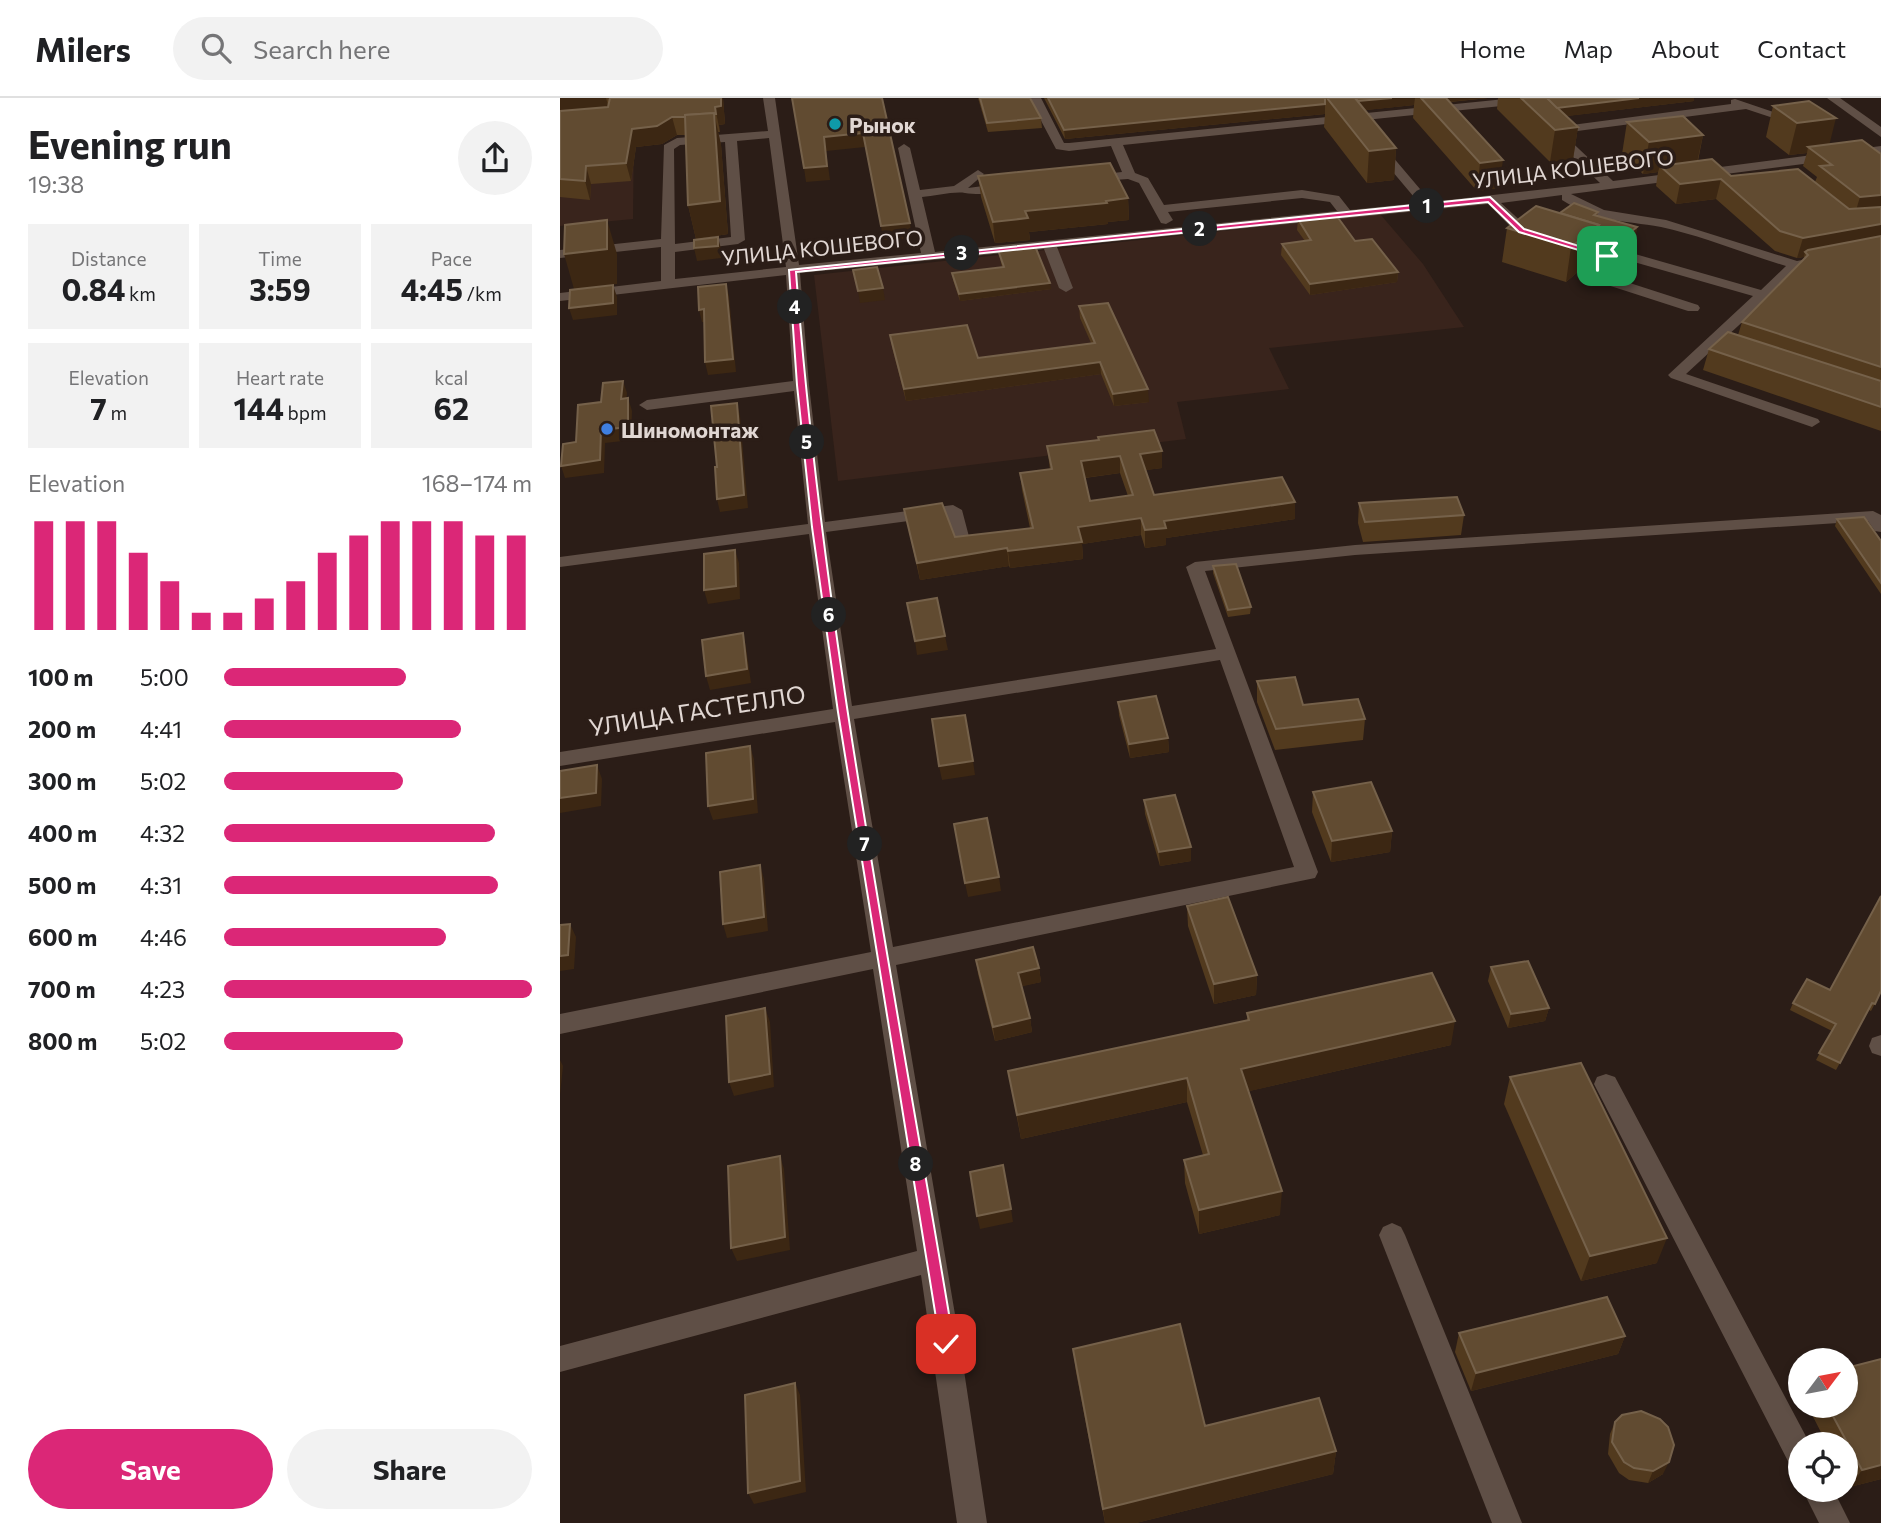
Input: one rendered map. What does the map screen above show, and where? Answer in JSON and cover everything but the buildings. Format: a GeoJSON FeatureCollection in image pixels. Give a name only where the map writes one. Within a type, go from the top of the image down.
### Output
{"type":"FeatureCollection","features":[{"type":"Feature","properties":{"kind":"street"},"geometry":{"type":"LineString","coordinates":[[769,98],[793,270],[801,385],[817,527],[843,712],[884,956],[972,1523]]}},
{"type":"Feature","properties":{"kind":"street"},"geometry":{"type":"LineString","coordinates":[[1035,98],[1060,146],[1362,128],[1549,98]]}},
{"type":"Feature","properties":{"kind":"street"},"geometry":{"type":"LineString","coordinates":[[1723,98],[1799,122],[1809,129]]}},
{"type":"Feature","properties":{"kind":"street"},"geometry":{"type":"LineString","coordinates":[[1833,98],[1881,133]]}},
{"type":"Feature","properties":{"kind":"street"},"geometry":{"type":"LineString","coordinates":[[1524,101],[1610,185]]}},
{"type":"Feature","properties":{"kind":"street"},"geometry":{"type":"LineString","coordinates":[[1546,123],[1746,106]]}},
{"type":"Feature","properties":{"kind":"street"},"geometry":{"type":"LineString","coordinates":[[1362,128],[1428,206]]}},
{"type":"Feature","properties":{"kind":"street"},"geometry":{"type":"LineString","coordinates":[[668,284],[668,148],[677,142],[774,134]]}},
{"type":"Feature","properties":{"kind":"street"},"geometry":{"type":"LineString","coordinates":[[560,254],[738,240],[730,138]]}},
{"type":"Feature","properties":{"kind":"street"},"geometry":{"type":"LineString","coordinates":[[1115,142],[1130,175]]}},
{"type":"Feature","properties":{"kind":"street"},"geometry":{"type":"LineString","coordinates":[[1827,142],[1846,155]]}},
{"type":"Feature","properties":{"kind":"street"},"geometry":{"type":"LineString","coordinates":[[904,148],[929,256]]}},
{"type":"Feature","properties":{"kind":"street","name":"УЛИЦА КОШЕВОГО"},"geometry":{"type":"LineString","coordinates":[[560,297],[793,270],[1490,200],[1513,192],[1559,191],[1780,168],[1881,150]]}},
{"type":"Feature","properties":{"kind":"street"},"geometry":{"type":"LineString","coordinates":[[915,194],[957,190],[978,174]]}},
{"type":"Feature","properties":{"kind":"street"},"geometry":{"type":"LineString","coordinates":[[1077,180],[1130,175],[1144,181],[1171,232]]}},
{"type":"Feature","properties":{"kind":"street"},"geometry":{"type":"LineString","coordinates":[[970,191],[1023,185]]}},
{"type":"Feature","properties":{"kind":"street"},"geometry":{"type":"LineString","coordinates":[[1559,191],[1580,206],[1643,223],[1661,223],[1796,265],[1881,249]]}},
{"type":"Feature","properties":{"kind":"street"},"geometry":{"type":"LineString","coordinates":[[1160,209],[1301,194],[1334,199],[1346,214]]}},
{"type":"Feature","properties":{"kind":"street"},"geometry":{"type":"LineString","coordinates":[[1490,200],[1522,230],[1607,256],[1628,256],[1764,295]]}},
{"type":"Feature","properties":{"kind":"street"},"geometry":{"type":"LineString","coordinates":[[1049,244],[1066,288]]}},
{"type":"Feature","properties":{"kind":"street"},"geometry":{"type":"LineString","coordinates":[[1607,256],[1597,277],[1693,309]]}},
{"type":"Feature","properties":{"kind":"street"},"geometry":{"type":"LineString","coordinates":[[1796,265],[1718,345],[1676,376],[1812,422]]}},
{"type":"Feature","properties":{"kind":"street"},"geometry":{"type":"LineString","coordinates":[[647,405],[801,385]]}},
{"type":"Feature","properties":{"kind":"street"},"geometry":{"type":"LineString","coordinates":[[560,562],[953,510],[963,548]]}},
{"type":"Feature","properties":{"kind":"street"},"geometry":{"type":"LineString","coordinates":[[560,1024],[1307,872],[1195,567],[1354,550],[1873,516],[1881,527]]}},
{"type":"Feature","properties":{"kind":"street","name":"УЛИЦА ГАСТЕЛЛО"},"geometry":{"type":"LineString","coordinates":[[560,759],[1227,653]]}},
{"type":"Feature","properties":{"kind":"street"},"geometry":{"type":"LineString","coordinates":[[1606,1084],[1788,1432]]}},
{"type":"Feature","properties":{"kind":"street"},"geometry":{"type":"LineString","coordinates":[[1392,1235],[1507,1523]]}},
{"type":"Feature","properties":{"kind":"street"},"geometry":{"type":"LineString","coordinates":[[560,1359],[931,1260]]}},
{"type":"Feature","properties":{"kind":"street"},"geometry":{"type":"LineString","coordinates":[[1824,1502],[1835,1523]]}},
{"type":"Feature","properties":{"kind":"shaded area"},"geometry":{"type":"Polygon","coordinates":[[[634,127],[633,219],[560,226],[560,134],[634,127]]]}},
{"type":"Feature","properties":{"kind":"shaded area"},"geometry":{"type":"Polygon","coordinates":[[[1380,214],[1423,264],[1464,327],[1269,348],[1289,389],[1177,402],[1186,439],[838,481],[814,275],[1380,214]]]}},
{"type":"Feature","properties":{"kind":"place","name":"Рынок"},"geometry":{"type":"Point","coordinates":[835,124]}},
{"type":"Feature","properties":{"kind":"place","name":"Шиномонтаж"},"geometry":{"type":"Point","coordinates":[607,429]}},
{"type":"Feature","properties":{"kind":"route"},"geometry":{"type":"LineString","coordinates":[[946,1344],[843,712],[817,527],[801,385],[793,270],[1490,200],[1522,230],[1607,256]]}}]}
